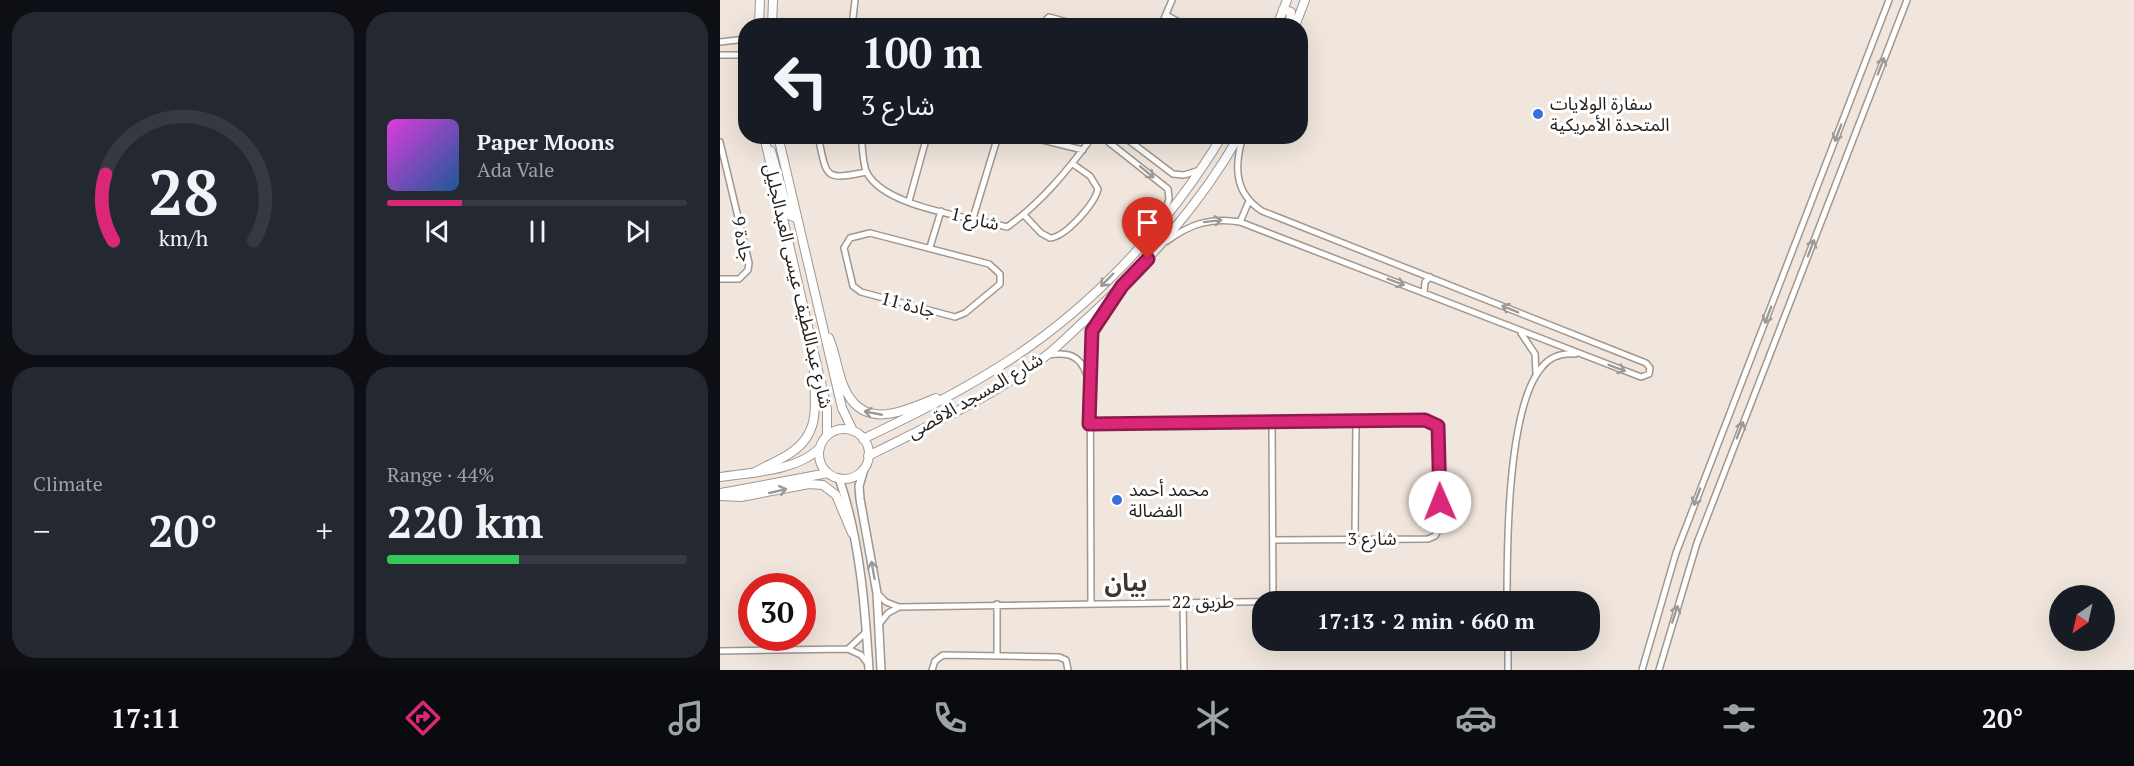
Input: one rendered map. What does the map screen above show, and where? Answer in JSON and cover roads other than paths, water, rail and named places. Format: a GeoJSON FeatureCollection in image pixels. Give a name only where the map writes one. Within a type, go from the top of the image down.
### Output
{"type":"FeatureCollection","features":[{"type":"Feature","properties":{"kind":"main road"},"geometry":{"type":"LineString","coordinates":[[759,18],[760,0]]}},
{"type":"Feature","properties":{"kind":"main road"},"geometry":{"type":"LineString","coordinates":[[772,18],[773,0]]}},
{"type":"Feature","properties":{"kind":"main road"},"geometry":{"type":"LineString","coordinates":[[1280,18],[1287,0]]}},
{"type":"Feature","properties":{"kind":"main road"},"geometry":{"type":"LineString","coordinates":[[1298,18],[1305,0]]}},
{"type":"Feature","properties":{"kind":"main road"},"geometry":{"type":"LineString","coordinates":[[1283,9],[1292,12],[1290,18]]}},
{"type":"Feature","properties":{"kind":"main road","name":"شارع عبداللطيف عيسى العبدالجليل"},"geometry":{"type":"LineString","coordinates":[[766,144],[827,409],[828,435]]}},
{"type":"Feature","properties":{"kind":"main road"},"geometry":{"type":"LineString","coordinates":[[767,144],[775,159],[789,215],[796,218]]}},
{"type":"Feature","properties":{"kind":"main road","name":"شارع عبداللطيف عيسى العبدالجليل"},"geometry":{"type":"LineString","coordinates":[[780,144],[843,413],[853,431]]}},
{"type":"Feature","properties":{"kind":"main road","name":"شارع المسجد الاقصى"},"geometry":{"type":"LineString","coordinates":[[863,439],[997,368],[1029,346],[1096,291],[1163,219],[1217,144]]}},
{"type":"Feature","properties":{"kind":"main road","name":"شارع المسجد الاقصى"},"geometry":{"type":"LineString","coordinates":[[868,456],[967,406],[1047,355],[1122,286],[1161,245],[1198,201],[1236,144]]}},
{"type":"Feature","properties":{"kind":"main road"},"geometry":{"type":"LineString","coordinates":[[786,228],[790,226],[795,230],[805,275],[812,284]]}},
{"type":"Feature","properties":{"kind":"main road"},"geometry":{"type":"LineString","coordinates":[[821,321],[833,346],[844,388],[852,401],[864,412],[890,415],[968,385]]}},
{"type":"Feature","properties":{"kind":"main road"},"geometry":{"type":"LineString","coordinates":[[755,472],[792,453],[808,436],[817,412],[814,352]]}},
{"type":"Feature","properties":{"kind":"main road"},"geometry":{"type":"LineString","coordinates":[[997,368],[994,379],[1003,383]]}},
{"type":"Feature","properties":{"kind":"main road"},"geometry":{"type":"LineString","coordinates":[[720,477],[797,463],[810,457],[820,448],[828,435],[844,429],[853,431],[863,439],[868,456],[864,469],[853,477],[839,478],[828,473],[820,462],[820,448]]}},
{"type":"Feature","properties":{"kind":"main road"},"geometry":{"type":"LineString","coordinates":[[720,495],[828,473]]}},
{"type":"Feature","properties":{"kind":"main road"},"geometry":{"type":"LineString","coordinates":[[720,495],[765,495],[809,484],[822,484],[836,495],[852,532]]}},
{"type":"Feature","properties":{"kind":"street"},"geometry":{"type":"LineString","coordinates":[[853,18],[855,0]]}},
{"type":"Feature","properties":{"kind":"street"},"geometry":{"type":"LineString","coordinates":[[1165,18],[1172,0]]}},
{"type":"Feature","properties":{"kind":"street"},"geometry":{"type":"LineString","coordinates":[[1642,670],[1676,554],[1889,0]]}},
{"type":"Feature","properties":{"kind":"street"},"geometry":{"type":"LineString","coordinates":[[1659,670],[1701,533],[1907,0]]}},
{"type":"Feature","properties":{"kind":"street"},"geometry":{"type":"LineString","coordinates":[[1166,15],[1171,18]]}},
{"type":"Feature","properties":{"kind":"street"},"geometry":{"type":"LineString","coordinates":[[720,42],[738,40]]}},
{"type":"Feature","properties":{"kind":"street"},"geometry":{"type":"LineString","coordinates":[[720,56],[738,55]]}},
{"type":"Feature","properties":{"kind":"street","name":"جادة 9"},"geometry":{"type":"LineString","coordinates":[[720,142],[749,263],[748,270],[739,279],[720,279]]}},
{"type":"Feature","properties":{"kind":"street"},"geometry":{"type":"LineString","coordinates":[[820,144],[825,168],[829,174],[838,178],[866,172],[862,144]]}},
{"type":"Feature","properties":{"kind":"street"},"geometry":{"type":"LineString","coordinates":[[909,201],[925,144]]}},
{"type":"Feature","properties":{"kind":"street"},"geometry":{"type":"LineString","coordinates":[[974,218],[996,144]]}},
{"type":"Feature","properties":{"kind":"street"},"geometry":{"type":"LineString","coordinates":[[1059,144],[1083,150]]}},
{"type":"Feature","properties":{"kind":"street","name":"شارع 1"},"geometry":{"type":"LineString","coordinates":[[866,172],[878,187],[891,195],[941,211],[1007,227],[1024,215],[1073,164],[1087,144]]}},
{"type":"Feature","properties":{"kind":"street"},"geometry":{"type":"LineString","coordinates":[[1111,144],[1168,189],[1169,199],[1163,219]]}},
{"type":"Feature","properties":{"kind":"street"},"geometry":{"type":"LineString","coordinates":[[1134,144],[1173,174],[1184,175],[1200,170]]}},
{"type":"Feature","properties":{"kind":"street"},"geometry":{"type":"LineString","coordinates":[[1161,245],[1197,224],[1222,220],[1240,222],[1641,377],[1647,376],[1651,371],[1646,363],[1262,211],[1249,201],[1241,188],[1236,173],[1239,144]]}},
{"type":"Feature","properties":{"kind":"street"},"geometry":{"type":"LineString","coordinates":[[1024,215],[1041,233],[1050,238],[1061,236],[1076,222],[1096,196],[1098,189],[1090,176],[1073,164]]}},
{"type":"Feature","properties":{"kind":"street"},"geometry":{"type":"LineString","coordinates":[[1240,222],[1249,201]]}},
{"type":"Feature","properties":{"kind":"street"},"geometry":{"type":"LineString","coordinates":[[930,247],[941,211]]}},
{"type":"Feature","properties":{"kind":"street","name":"جادة 11"},"geometry":{"type":"LineString","coordinates":[[870,233],[930,247],[989,264],[1000,274],[1000,284],[965,313],[955,317],[861,292],[853,286],[844,248],[850,237],[870,233]]}},
{"type":"Feature","properties":{"kind":"street"},"geometry":{"type":"LineString","coordinates":[[1424,293],[1425,282],[1430,277]]}},
{"type":"Feature","properties":{"kind":"street"},"geometry":{"type":"LineString","coordinates":[[1091,603],[1088,383],[1092,331],[1122,286]]}},
{"type":"Feature","properties":{"kind":"street","name":"طريق 22"},"geometry":{"type":"LineString","coordinates":[[1514,328],[1526,337],[1532,347],[1536,361],[1536,375]]}},
{"type":"Feature","properties":{"kind":"street"},"geometry":{"type":"LineString","coordinates":[[1047,355],[1066,353],[1077,358],[1085,369],[1088,383]]}},
{"type":"Feature","properties":{"kind":"street","name":"طريق 22"},"geometry":{"type":"LineString","coordinates":[[1507,591],[1508,503],[1520,418],[1536,375],[1545,363],[1557,356],[1583,355]]}},
{"type":"Feature","properties":{"kind":"street","name":"شارع 3"},"geometry":{"type":"LineString","coordinates":[[1089,424],[1272,424],[1425,420],[1438,426],[1441,525],[1435,536],[1428,539],[1273,540]]}},
{"type":"Feature","properties":{"kind":"street"},"geometry":{"type":"LineString","coordinates":[[1355,538],[1356,421]]}},
{"type":"Feature","properties":{"kind":"street"},"geometry":{"type":"LineString","coordinates":[[1272,424],[1273,591]]}},
{"type":"Feature","properties":{"kind":"street"},"geometry":{"type":"LineString","coordinates":[[864,469],[859,486],[860,499],[877,593],[881,670]]}},
{"type":"Feature","properties":{"kind":"street"},"geometry":{"type":"LineString","coordinates":[[839,478],[847,500],[864,597],[869,669]]}},
{"type":"Feature","properties":{"kind":"street"},"geometry":{"type":"LineString","coordinates":[[877,593],[886,602],[898,607]]}},
{"type":"Feature","properties":{"kind":"street"},"geometry":{"type":"LineString","coordinates":[[1183,601],[1184,670]]}},
{"type":"Feature","properties":{"kind":"street","name":"طريق 22"},"geometry":{"type":"LineString","coordinates":[[898,607],[1252,601]]}},
{"type":"Feature","properties":{"kind":"street"},"geometry":{"type":"LineString","coordinates":[[997,604],[997,656]]}},
{"type":"Feature","properties":{"kind":"street"},"geometry":{"type":"LineString","coordinates":[[880,623],[888,613],[898,607]]}},
{"type":"Feature","properties":{"kind":"street"},"geometry":{"type":"LineString","coordinates":[[848,649],[867,631]]}},
{"type":"Feature","properties":{"kind":"street"},"geometry":{"type":"LineString","coordinates":[[720,651],[848,649],[861,655],[869,669]]}},
{"type":"Feature","properties":{"kind":"street"},"geometry":{"type":"LineString","coordinates":[[1508,651],[1508,670]]}},
{"type":"Feature","properties":{"kind":"street"},"geometry":{"type":"LineString","coordinates":[[932,670],[935,661],[943,655],[1059,657],[1066,660],[1068,670]]}},
{"type":"Feature","properties":{"kind":"place","name":"سفارة الولايات المتحدة الأمريكية"},"geometry":{"type":"Point","coordinates":[1538,114]}},
{"type":"Feature","properties":{"kind":"place","name":"محمد أحمد الفضالة"},"geometry":{"type":"Point","coordinates":[1117,500]}},
{"type":"Feature","properties":{"kind":"district","name":"بيان"},"geometry":{"type":"Point","coordinates":[1126,583]}}]}
